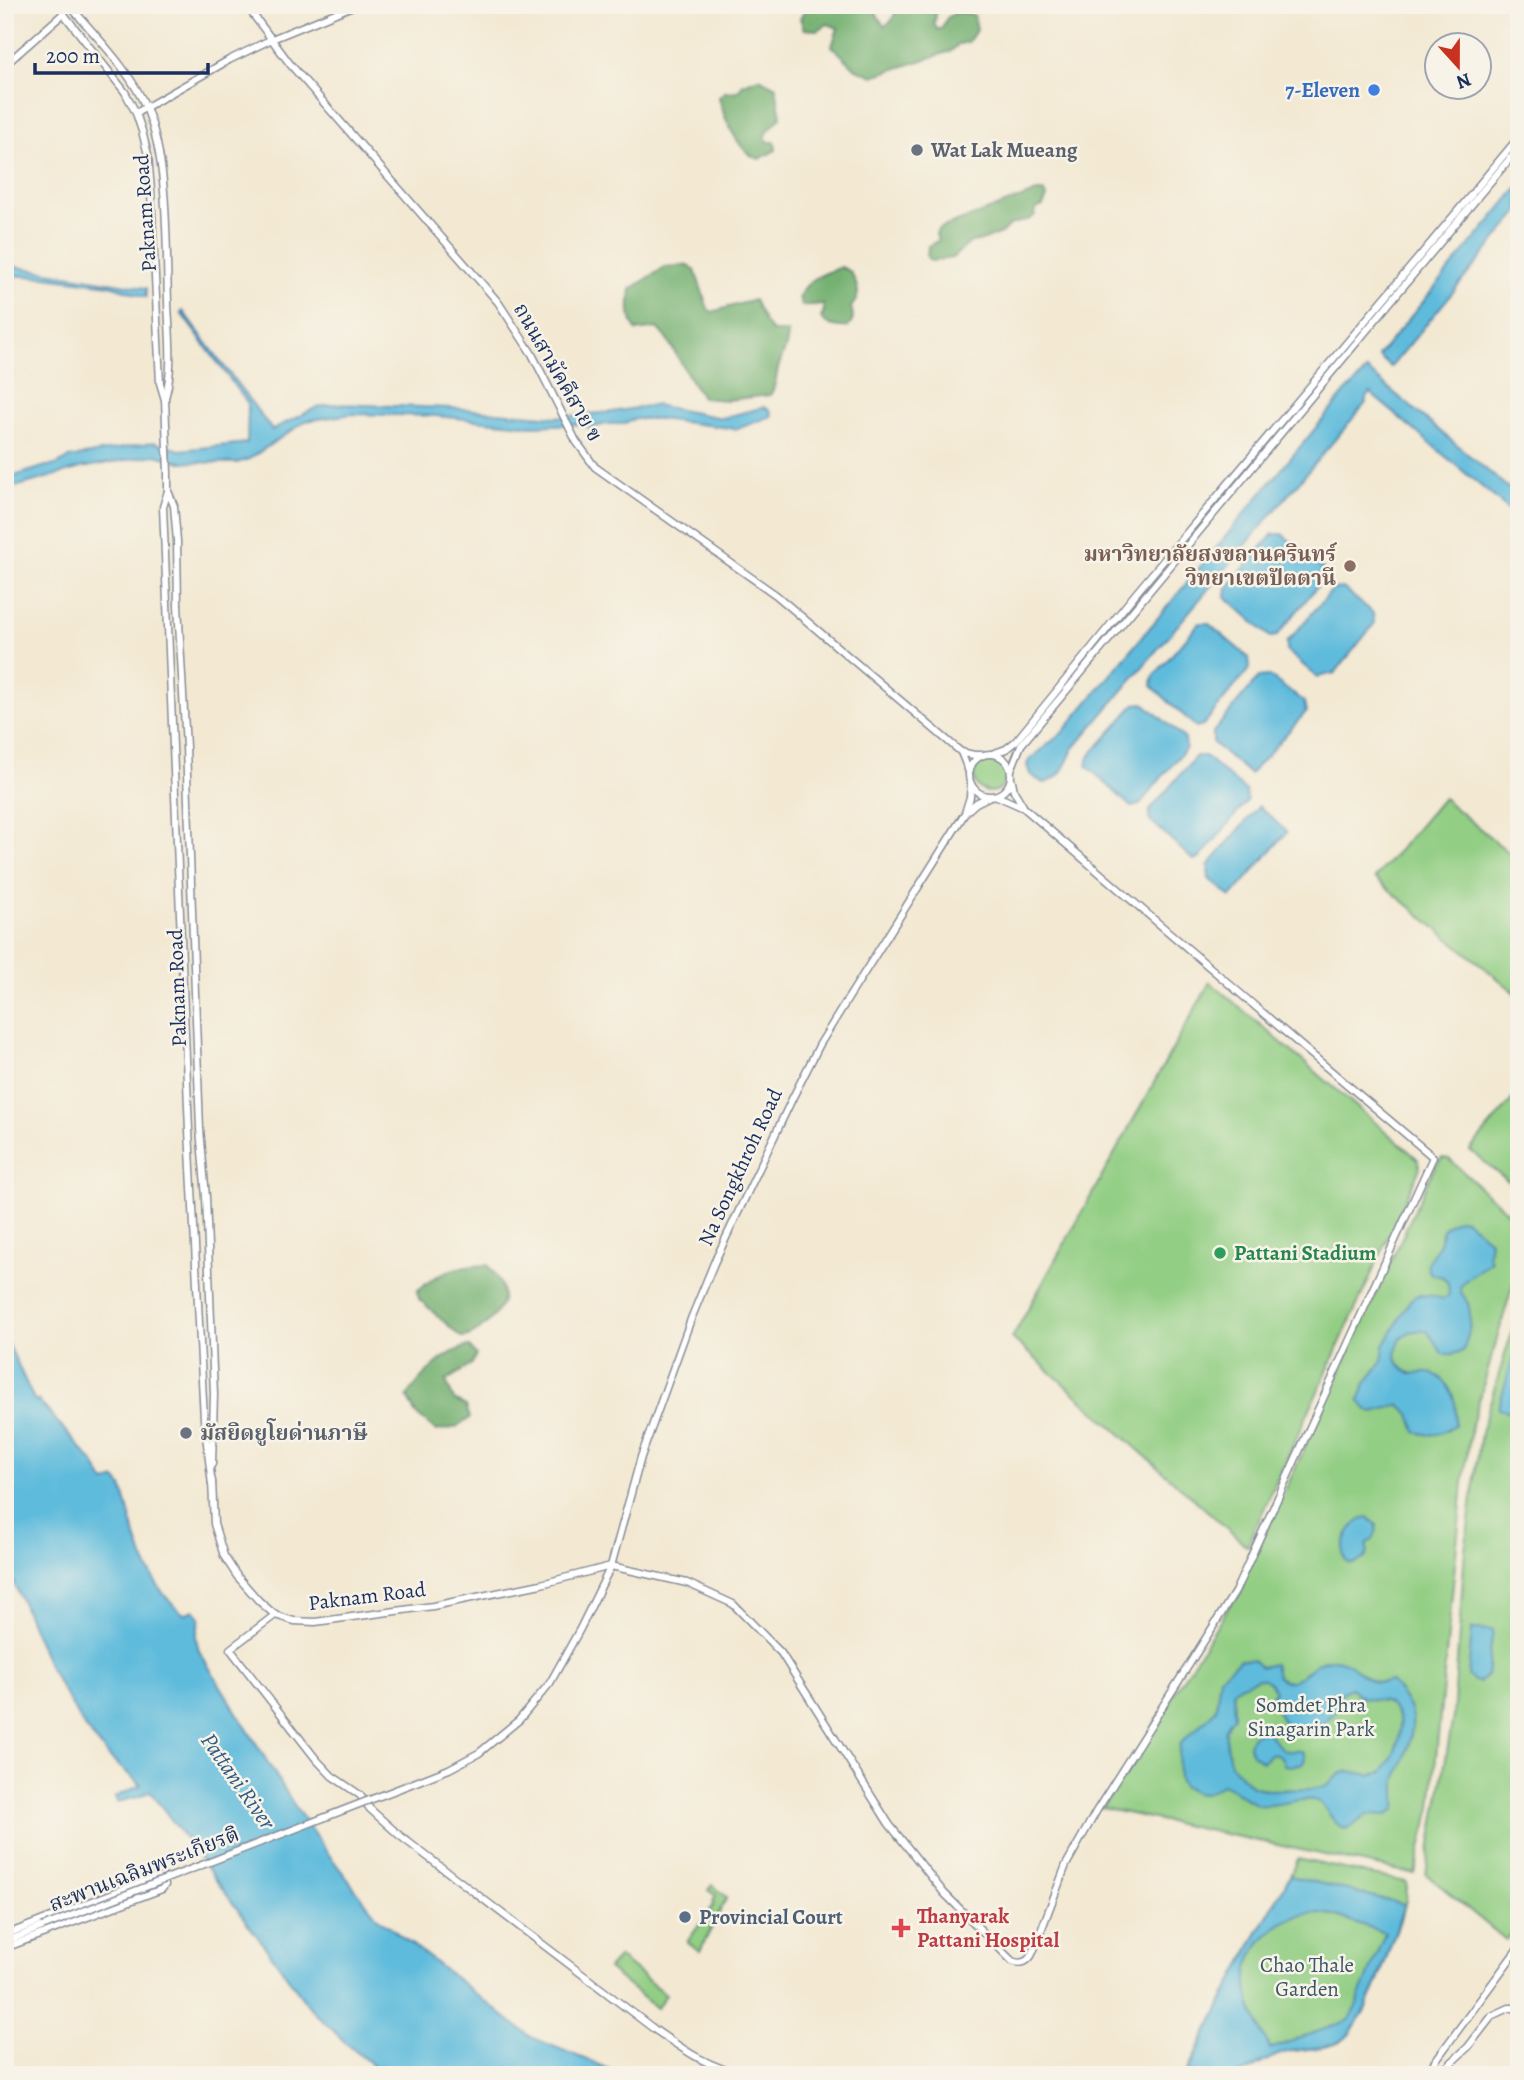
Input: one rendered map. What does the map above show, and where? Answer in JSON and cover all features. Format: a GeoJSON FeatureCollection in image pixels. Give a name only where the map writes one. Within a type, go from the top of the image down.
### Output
{"type":"FeatureCollection","features":[{"type":"Feature","properties":{"kind":"street","name":"ถนนสามัคคีสาย ข"},"geometry":{"type":"LineString","coordinates":[[246,5],[290,64],[498,302],[532,354],[562,415],[595,467],[776,595],[961,752],[969,772]]}},
{"type":"Feature","properties":{"kind":"street"},"geometry":{"type":"LineString","coordinates":[[136,113],[229,60],[355,5]]}},
{"type":"Feature","properties":{"kind":"street"},"geometry":{"type":"LineString","coordinates":[[5,65],[72,6]]}},
{"type":"Feature","properties":{"kind":"street","name":"Paknam Road"},"geometry":{"type":"LineString","coordinates":[[72,6],[124,71],[146,108],[160,153],[170,384],[165,400]]}},
{"type":"Feature","properties":{"kind":"street","name":"Paknam Road"},"geometry":{"type":"LineString","coordinates":[[63,13],[125,92],[136,113],[148,155],[160,383],[165,400],[167,435],[168,491],[163,507],[204,1419],[214,1524],[224,1556],[257,1600],[275,1615],[304,1622],[344,1619],[484,1596],[570,1578],[611,1566]]}},
{"type":"Feature","properties":{"kind":"street"},"geometry":{"type":"LineString","coordinates":[[1024,808],[1014,791],[1011,779],[1011,770],[1021,745],[1476,195],[1519,137]]}},
{"type":"Feature","properties":{"kind":"street"},"geometry":{"type":"LineString","coordinates":[[1011,779],[1006,790],[997,796],[988,797],[977,793],[971,784],[969,772],[975,761],[1011,746],[1016,741],[1137,592],[1519,148]]}},
{"type":"Feature","properties":{"kind":"street","name":"Paknam Road"},"geometry":{"type":"LineString","coordinates":[[168,491],[174,506],[177,541],[200,1129],[214,1394],[212,1485]]}},
{"type":"Feature","properties":{"kind":"street"},"geometry":{"type":"LineString","coordinates":[[171,705],[183,704]]}},
{"type":"Feature","properties":{"kind":"street"},"geometry":{"type":"LineString","coordinates":[[961,752],[989,754],[1004,759],[1011,770]]}},
{"type":"Feature","properties":{"kind":"street","name":"Na Songkhroh Road"},"geometry":{"type":"LineString","coordinates":[[416,1782],[479,1753],[536,1702],[550,1683],[611,1566],[654,1415],[714,1264],[820,1044],[965,813],[971,784]]}},
{"type":"Feature","properties":{"kind":"street"},"geometry":{"type":"LineString","coordinates":[[611,1566],[687,1583],[733,1604],[781,1653],[889,1824],[944,1894],[1012,1961],[1020,1963],[1028,1960],[1066,1865],[1236,1592],[1433,1157],[1024,808],[997,796]]}},
{"type":"Feature","properties":{"kind":"street","name":"Na Songkhroh Road"},"geometry":{"type":"LineString","coordinates":[[965,813],[988,797]]}},
{"type":"Feature","properties":{"kind":"street"},"geometry":{"type":"LineString","coordinates":[[182,946],[193,946]]}},
{"type":"Feature","properties":{"kind":"street"},"geometry":{"type":"LineString","coordinates":[[275,1615],[230,1649],[332,1776],[360,1795],[391,1829],[654,2029],[695,2058],[744,2075]]}},
{"type":"Feature","properties":{"kind":"street","name":"สะพานเฉลิมพระเกียรติ"},"geometry":{"type":"LineString","coordinates":[[5,1942],[416,1782]]}},
{"type":"Feature","properties":{"kind":"street"},"geometry":{"type":"LineString","coordinates":[[5,1935],[152,1878],[163,1877],[165,1882],[162,1889],[5,1948]]}},
{"type":"Feature","properties":{"kind":"street"},"geometry":{"type":"LineString","coordinates":[[1425,2075],[1519,1947]]}},
{"type":"Feature","properties":{"kind":"street"},"geometry":{"type":"LineString","coordinates":[[1438,2075],[1468,2047],[1492,2016],[1509,2008],[1519,2008]]}},
{"type":"Feature","properties":{"kind":"green space"},"geometry":{"type":"Polygon","coordinates":[[[819,5],[871,5],[884,26],[891,22],[899,5],[938,5],[934,24],[937,29],[941,29],[947,18],[958,11],[974,15],[977,29],[968,42],[959,44],[951,51],[873,76],[856,69],[832,46],[838,28],[828,24],[818,30],[804,29],[800,18],[805,10],[819,5]]]}},
{"type":"Feature","properties":{"kind":"green space"},"geometry":{"type":"Polygon","coordinates":[[[759,78],[776,87],[781,117],[765,138],[769,142],[775,142],[776,150],[759,159],[752,156],[739,142],[728,124],[719,97],[725,92],[738,91],[743,84],[759,78]]]}},
{"type":"Feature","properties":{"kind":"green space"},"geometry":{"type":"Polygon","coordinates":[[[1043,192],[1047,197],[1043,206],[1036,209],[1035,215],[1030,219],[1010,225],[1003,232],[985,240],[971,242],[952,258],[931,261],[927,257],[928,246],[938,241],[938,229],[1043,192]]]}},
{"type":"Feature","properties":{"kind":"green space"},"geometry":{"type":"Polygon","coordinates":[[[689,265],[695,270],[708,309],[712,312],[754,300],[765,323],[773,332],[788,332],[770,395],[727,400],[703,398],[657,328],[637,331],[630,310],[631,289],[665,267],[689,265]]]}},
{"type":"Feature","properties":{"kind":"green space"},"geometry":{"type":"Polygon","coordinates":[[[841,267],[851,272],[858,290],[857,298],[851,307],[853,320],[848,327],[830,325],[821,318],[823,304],[802,306],[799,297],[811,281],[841,267]]]}},
{"type":"Feature","properties":{"kind":"green space"},"geometry":{"type":"Polygon","coordinates":[[[990,760],[1001,765],[1006,776],[1001,787],[990,792],[979,787],[974,776],[979,765],[990,760]]]}},
{"type":"Feature","properties":{"kind":"green space"},"geometry":{"type":"Polygon","coordinates":[[[1443,798],[1519,861],[1519,996],[1375,878],[1443,798]]]}},
{"type":"Feature","properties":{"kind":"green space","name":"Pattani Stadium"},"geometry":{"type":"Polygon","coordinates":[[[1210,982],[1418,1159],[1420,1168],[1247,1546],[1012,1338],[1210,982]]]}},
{"type":"Feature","properties":{"kind":"green space"},"geometry":{"type":"Polygon","coordinates":[[[1516,1095],[1519,1098],[1519,1190],[1470,1150],[1516,1095]]]}},
{"type":"Feature","properties":{"kind":"green space","name":"Somdet Phra Sinagarin Park"},"geometry":{"type":"Polygon","coordinates":[[[1442,1158],[1449,1159],[1519,1223],[1519,1263],[1471,1428],[1463,1483],[1431,1807],[1415,1874],[1102,1808],[1239,1590],[1435,1166],[1442,1158]]]}},
{"type":"Feature","properties":{"kind":"green space"},"geometry":{"type":"Polygon","coordinates":[[[488,1265],[500,1283],[502,1302],[494,1316],[474,1333],[461,1337],[419,1299],[417,1291],[442,1274],[457,1268],[488,1265]]]}},
{"type":"Feature","properties":{"kind":"green space"},"geometry":{"type":"Polygon","coordinates":[[[1519,1309],[1519,1925],[1506,1940],[1426,1874],[1453,1717],[1465,1550],[1481,1432],[1519,1309]]]}},
{"type":"Feature","properties":{"kind":"green space"},"geometry":{"type":"Polygon","coordinates":[[[469,1346],[476,1355],[472,1364],[446,1381],[454,1400],[466,1406],[470,1418],[457,1427],[437,1431],[415,1413],[407,1396],[442,1359],[469,1346]]]}},
{"type":"Feature","properties":{"kind":"green space","name":"Chao Thale Garden"},"geometry":{"type":"Polygon","coordinates":[[[1297,1859],[1406,1882],[1403,1913],[1364,2012],[1348,2036],[1333,2045],[1282,2053],[1239,2074],[1185,2075],[1252,1943],[1290,1876],[1297,1859]]]}},
{"type":"Feature","properties":{"kind":"green space"},"geometry":{"type":"Polygon","coordinates":[[[712,1885],[727,1897],[700,1951],[687,1942],[715,1903],[713,1901],[716,1896],[708,1890],[712,1885]]]}},
{"type":"Feature","properties":{"kind":"green space"},"geometry":{"type":"Polygon","coordinates":[[[619,1957],[666,1995],[656,2008],[608,1969],[619,1957]]]}},
{"type":"Feature","properties":{"kind":"water"},"geometry":{"type":"Polygon","coordinates":[[[1519,186],[1519,212],[1391,367],[1378,356],[1519,186]]]}},
{"type":"Feature","properties":{"kind":"water"},"geometry":{"type":"Polygon","coordinates":[[[5,265],[146,288],[146,297],[110,285],[5,275],[5,265]]]}},
{"type":"Feature","properties":{"kind":"water"},"geometry":{"type":"Polygon","coordinates":[[[183,311],[272,430],[317,407],[336,404],[452,408],[556,417],[654,405],[722,418],[764,407],[770,410],[772,416],[737,429],[659,419],[635,419],[623,424],[590,428],[577,424],[533,426],[436,416],[352,414],[306,421],[249,459],[237,463],[181,462],[155,455],[81,468],[5,490],[5,479],[56,465],[69,458],[154,442],[180,450],[247,443],[248,404],[181,313],[183,311]]]}},
{"type":"Feature","properties":{"kind":"water"},"geometry":{"type":"Polygon","coordinates":[[[1367,370],[1519,497],[1519,518],[1370,393],[1366,403],[1073,749],[1059,775],[1043,783],[1030,774],[1027,765],[1029,760],[1063,732],[1348,389],[1367,370]]]}},
{"type":"Feature","properties":{"kind":"water"},"geometry":{"type":"Polygon","coordinates":[[[1273,534],[1282,534],[1323,569],[1324,578],[1277,636],[1270,637],[1226,597],[1227,588],[1273,534]]]}},
{"type":"Feature","properties":{"kind":"water"},"geometry":{"type":"Polygon","coordinates":[[[1343,588],[1373,613],[1374,624],[1335,673],[1317,677],[1287,651],[1287,642],[1333,589],[1343,588]]]}},
{"type":"Feature","properties":{"kind":"water"},"geometry":{"type":"Polygon","coordinates":[[[1199,623],[1208,623],[1249,658],[1250,668],[1203,725],[1196,727],[1152,686],[1153,677],[1199,623]]]}},
{"type":"Feature","properties":{"kind":"water"},"geometry":{"type":"Polygon","coordinates":[[[1269,676],[1304,702],[1306,712],[1250,774],[1213,743],[1213,732],[1259,677],[1269,676]]]}},
{"type":"Feature","properties":{"kind":"water"},"geometry":{"type":"Polygon","coordinates":[[[1144,703],[1185,739],[1186,748],[1139,805],[1131,807],[1087,766],[1089,757],[1135,704],[1144,703]]]}},
{"type":"Feature","properties":{"kind":"water"},"geometry":{"type":"Polygon","coordinates":[[[1196,756],[1205,756],[1246,791],[1247,801],[1200,858],[1193,860],[1149,819],[1150,810],[1196,756]]]}},
{"type":"Feature","properties":{"kind":"water"},"geometry":{"type":"Polygon","coordinates":[[[1259,806],[1287,832],[1231,897],[1209,879],[1208,866],[1259,806]]]}},
{"type":"Feature","properties":{"kind":"water"},"geometry":{"type":"Polygon","coordinates":[[[1459,1219],[1466,1220],[1490,1240],[1488,1255],[1491,1261],[1460,1287],[1468,1303],[1470,1316],[1469,1334],[1463,1351],[1443,1354],[1427,1331],[1414,1331],[1402,1338],[1396,1354],[1405,1371],[1438,1376],[1446,1383],[1454,1398],[1455,1425],[1432,1435],[1416,1432],[1410,1414],[1400,1405],[1373,1412],[1367,1410],[1359,1400],[1366,1383],[1382,1362],[1384,1346],[1410,1300],[1418,1295],[1443,1299],[1449,1295],[1448,1283],[1443,1277],[1431,1274],[1428,1263],[1444,1228],[1459,1219]]]}},
{"type":"Feature","properties":{"kind":"water","name":"Pattani River"},"geometry":{"type":"Polygon","coordinates":[[[5,1337],[35,1402],[38,1400],[93,1462],[105,1483],[116,1479],[122,1486],[142,1556],[159,1588],[184,1614],[194,1610],[200,1617],[196,1638],[199,1651],[296,1808],[378,1918],[531,2037],[623,2075],[384,2075],[311,2009],[150,1791],[139,1797],[117,1802],[115,1797],[141,1785],[109,1757],[86,1729],[49,1667],[5,1561],[5,1337]]]}},
{"type":"Feature","properties":{"kind":"water"},"geometry":{"type":"Polygon","coordinates":[[[1513,1358],[1519,1358],[1519,1413],[1498,1409],[1513,1358]]]}},
{"type":"Feature","properties":{"kind":"water"},"geometry":{"type":"Polygon","coordinates":[[[1368,1517],[1377,1525],[1372,1541],[1366,1545],[1368,1552],[1365,1558],[1358,1562],[1348,1562],[1343,1551],[1348,1534],[1360,1520],[1368,1517]]]}},
{"type":"Feature","properties":{"kind":"water"},"geometry":{"type":"Polygon","coordinates":[[[1472,1629],[1493,1630],[1487,1676],[1479,1682],[1468,1676],[1472,1629]]]}},
{"type":"Feature","properties":{"kind":"water"},"geometry":{"type":"Polygon","coordinates":[[[1240,1659],[1253,1660],[1261,1667],[1274,1664],[1277,1676],[1291,1681],[1322,1661],[1330,1659],[1347,1663],[1372,1681],[1390,1681],[1406,1701],[1412,1718],[1411,1736],[1396,1781],[1396,1809],[1388,1815],[1368,1814],[1345,1829],[1314,1800],[1260,1805],[1222,1784],[1204,1794],[1184,1787],[1179,1779],[1180,1744],[1216,1708],[1220,1677],[1240,1659]],[[1262,1679],[1239,1686],[1233,1691],[1234,1716],[1225,1730],[1230,1764],[1252,1786],[1267,1790],[1311,1789],[1325,1786],[1340,1774],[1349,1771],[1370,1775],[1383,1772],[1399,1740],[1399,1722],[1391,1706],[1364,1698],[1351,1688],[1341,1693],[1336,1710],[1328,1718],[1309,1729],[1295,1730],[1282,1719],[1271,1697],[1274,1688],[1262,1679]]]}},
{"type":"Feature","properties":{"kind":"water"},"geometry":{"type":"Polygon","coordinates":[[[1266,1732],[1284,1750],[1303,1752],[1303,1763],[1284,1765],[1277,1755],[1269,1755],[1263,1762],[1252,1754],[1249,1747],[1252,1738],[1256,1734],[1266,1732]]]}},
{"type":"Feature","properties":{"kind":"water"},"geometry":{"type":"Polygon","coordinates":[[[1290,1876],[1404,1904],[1370,1998],[1361,2017],[1342,2040],[1328,2046],[1278,2055],[1240,2074],[1186,2075],[1252,1943],[1290,1876]],[[1317,1913],[1288,1920],[1264,1937],[1256,1949],[1247,1977],[1248,1993],[1270,2049],[1347,2021],[1352,2016],[1385,1933],[1334,1915],[1317,1913]]]}},
{"type":"Feature","properties":{"kind":"waterway"},"geometry":{"type":"LineString","coordinates":[[5,1587],[16,1586]]}},
{"type":"Feature","properties":{"kind":"place","name":"7-Eleven"},"geometry":{"type":"Point","coordinates":[1374,90]}},
{"type":"Feature","properties":{"kind":"place","name":"Wat Lak Mueang"},"geometry":{"type":"Point","coordinates":[917,150]}},
{"type":"Feature","properties":{"kind":"place","name":"มหาวิทยาลัยสงขลานครินทร์ วิทยาเขตปัตตานี"},"geometry":{"type":"Point","coordinates":[1350,566]}},
{"type":"Feature","properties":{"kind":"place","name":"Pattani Stadium"},"geometry":{"type":"Point","coordinates":[1220,1253]}},
{"type":"Feature","properties":{"kind":"place","name":"มัสยิดยูโยด่านภาษี"},"geometry":{"type":"Point","coordinates":[186,1433]}},
{"type":"Feature","properties":{"kind":"place","name":"Provincial Court"},"geometry":{"type":"Point","coordinates":[685,1917]}},
{"type":"Feature","properties":{"kind":"place","name":"Thanyarak Pattani Hospital"},"geometry":{"type":"Point","coordinates":[901,1928]}}]}
